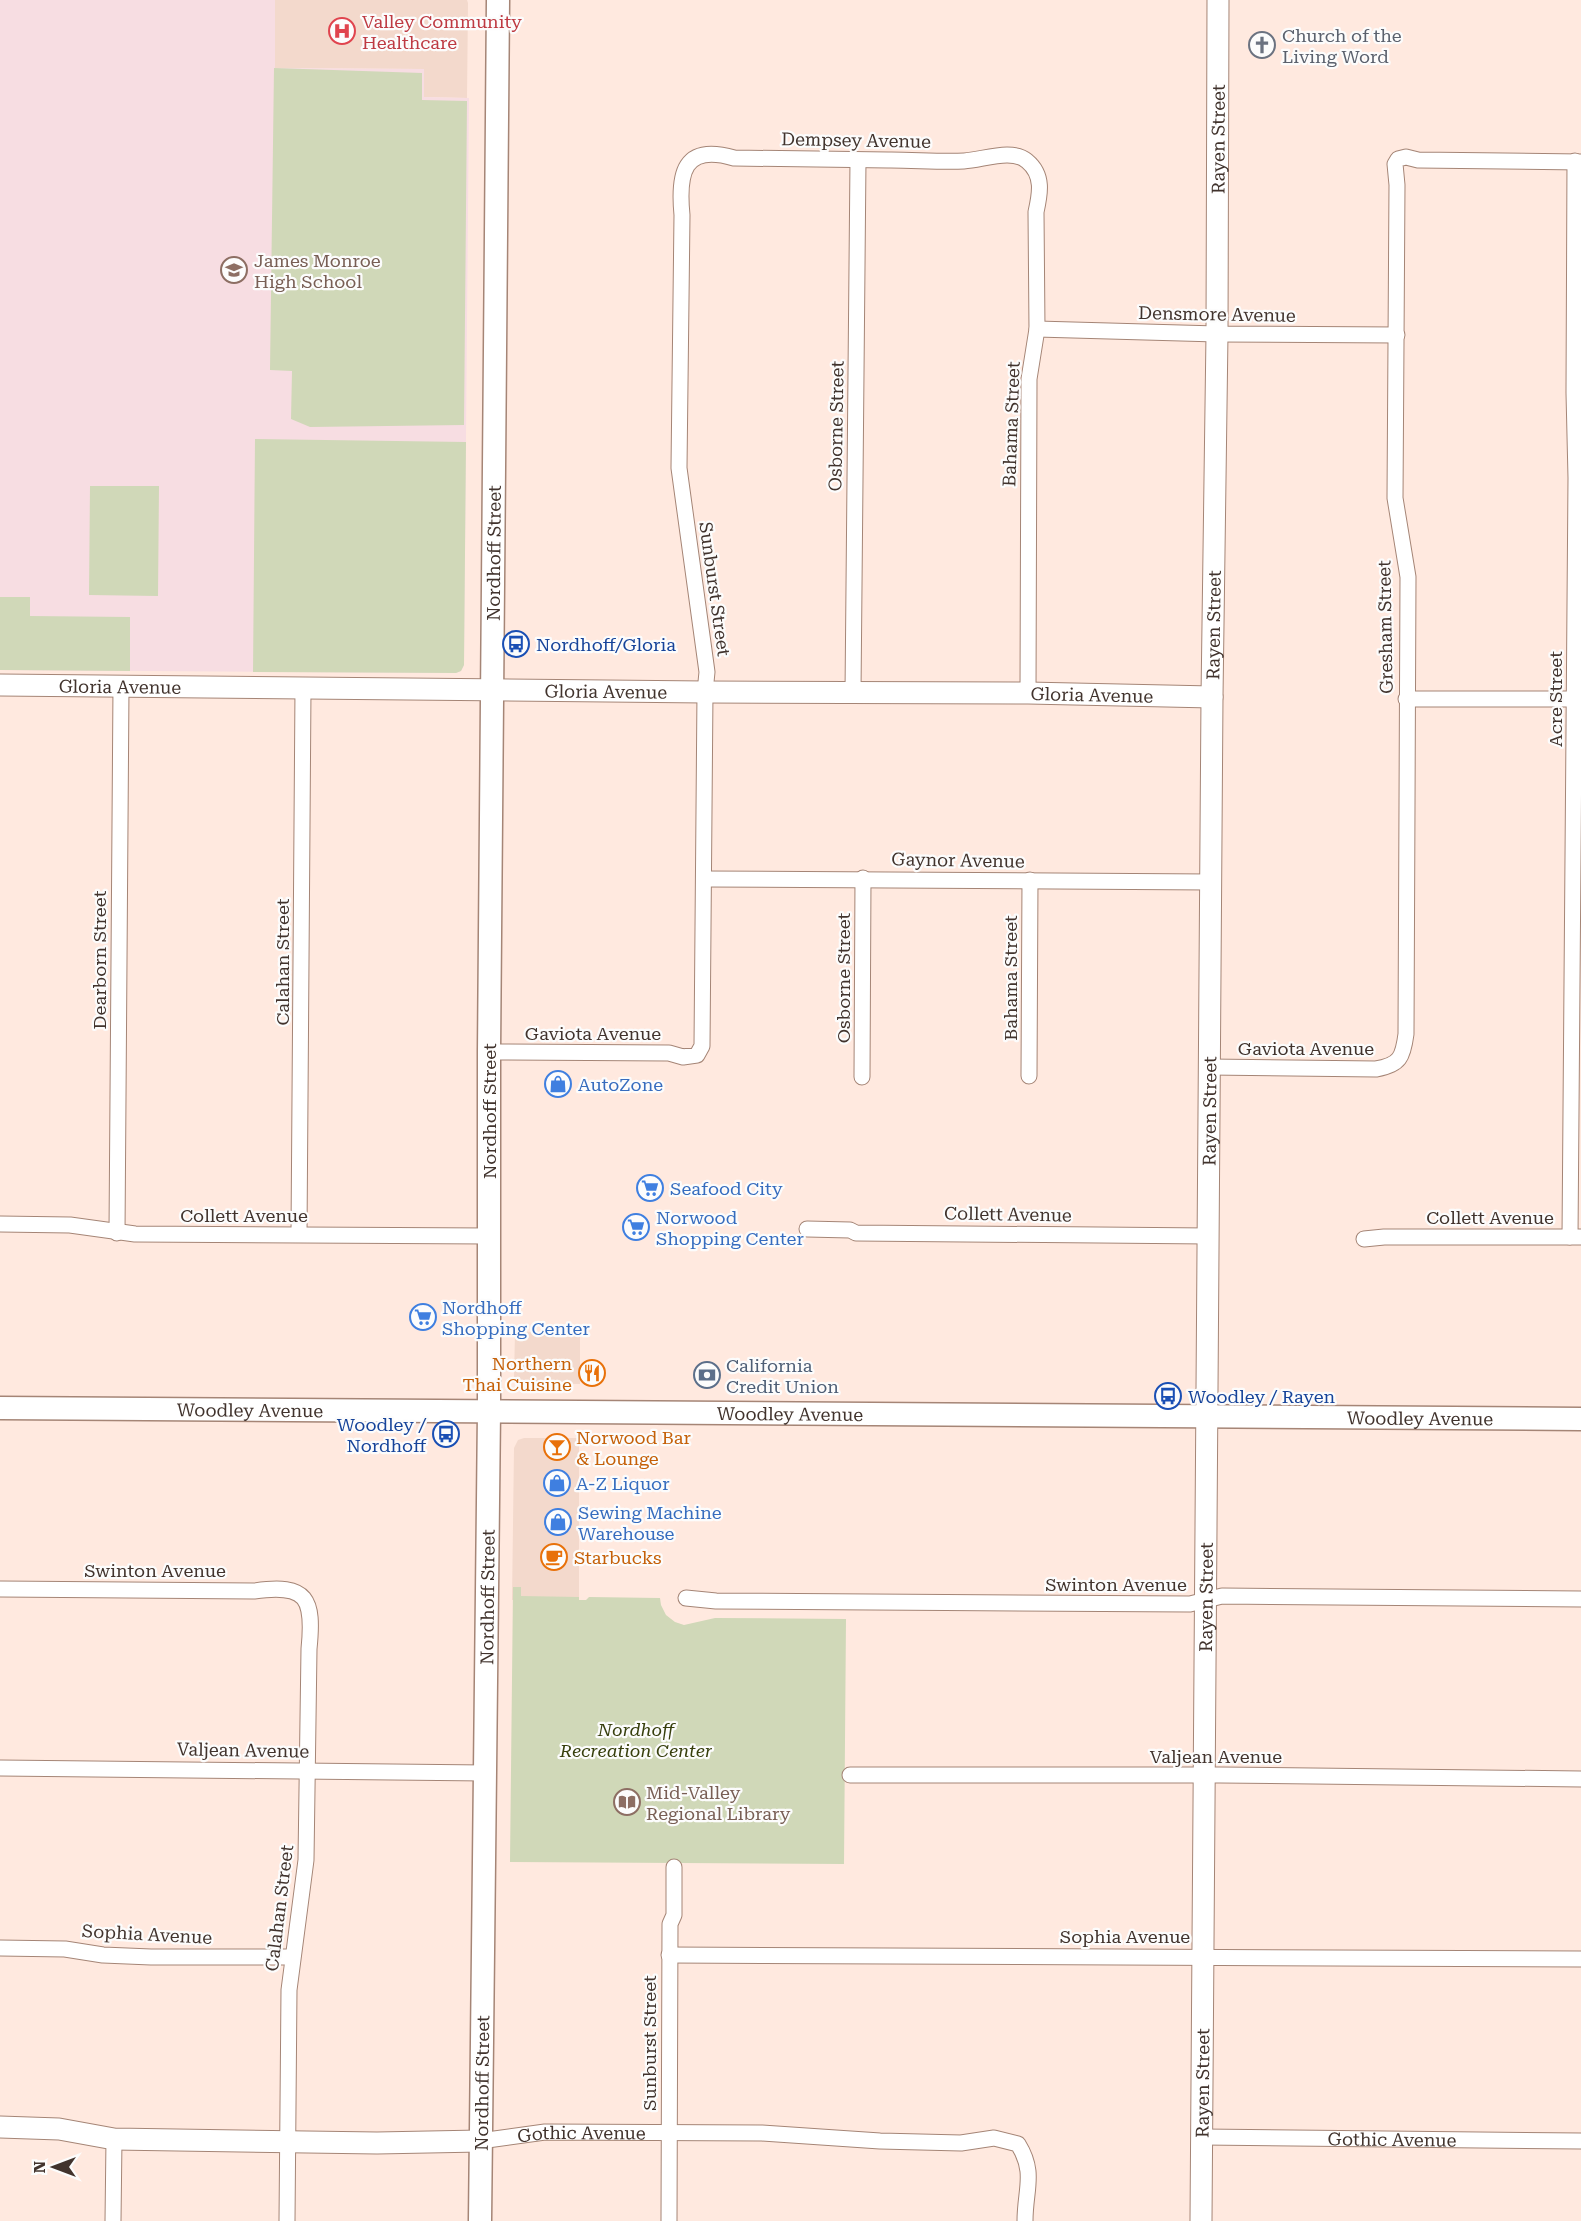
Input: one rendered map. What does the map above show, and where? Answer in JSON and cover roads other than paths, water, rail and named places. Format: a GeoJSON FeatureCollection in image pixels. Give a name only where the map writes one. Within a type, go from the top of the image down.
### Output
{"type":"FeatureCollection","features":[{"type":"Feature","properties":{"kind":"main road","name":"Nordhoff Street"},"geometry":{"type":"LineString","coordinates":[[480,2221],[489,1411],[489,1052],[494,690],[498,0]]}},
{"type":"Feature","properties":{"kind":"main road","name":"Woodley Avenue"},"geometry":{"type":"LineString","coordinates":[[0,1408],[1581,1419]]}},
{"type":"Feature","properties":{"kind":"street","name":"Rayen Street"},"geometry":{"type":"LineString","coordinates":[[1201,2221],[1218,0]]}},
{"type":"Feature","properties":{"kind":"street","name":"Dempsey Avenue"},"geometry":{"type":"LineString","coordinates":[[687,164],[709,154],[723,154],[734,158],[964,161],[1016,156],[1026,160]]}},
{"type":"Feature","properties":{"kind":"street","name":"Gresham Street"},"geometry":{"type":"LineString","coordinates":[[1400,1059],[1406,1034],[1408,577],[1395,498],[1397,185],[1395,164],[1398,159],[1406,157],[1418,160],[1578,162]]}},
{"type":"Feature","properties":{"kind":"street","name":"Osborne Street"},"geometry":{"type":"LineString","coordinates":[[853,693],[858,159]]}},
{"type":"Feature","properties":{"kind":"street","name":"Bahama Street"},"geometry":{"type":"LineString","coordinates":[[1026,160],[1035,171],[1040,185],[1036,212],[1037,329],[1029,379],[1028,693]]}},
{"type":"Feature","properties":{"kind":"street","name":"Acre Street"},"geometry":{"type":"LineString","coordinates":[[1575,1237],[1578,162]]}},
{"type":"Feature","properties":{"kind":"street","name":"Sunburst Street"},"geometry":{"type":"LineString","coordinates":[[687,164],[680,187],[682,215],[679,468],[707,672],[705,692],[704,1039],[696,1055]]}},
{"type":"Feature","properties":{"kind":"street","name":"Densmore Avenue"},"geometry":{"type":"LineString","coordinates":[[1037,329],[1217,334],[1397,335]]}},
{"type":"Feature","properties":{"kind":"street","name":"Gloria Avenue"},"geometry":{"type":"LineString","coordinates":[[0,685],[1028,693],[1212,697]]}},
{"type":"Feature","properties":{"kind":"street","name":"Dearborn Street"},"geometry":{"type":"LineString","coordinates":[[117,1233],[121,687]]}},
{"type":"Feature","properties":{"kind":"street","name":"Calahan Street"},"geometry":{"type":"LineString","coordinates":[[299,1234],[303,689]]}},
{"type":"Feature","properties":{"kind":"street"},"geometry":{"type":"LineString","coordinates":[[1406,699],[1578,699]]}},
{"type":"Feature","properties":{"kind":"street","name":"Gaynor Avenue"},"geometry":{"type":"LineString","coordinates":[[705,879],[1210,882]]}},
{"type":"Feature","properties":{"kind":"street","name":"Osborne Street"},"geometry":{"type":"LineString","coordinates":[[862,1077],[863,879]]}},
{"type":"Feature","properties":{"kind":"street","name":"Bahama Street"},"geometry":{"type":"LineString","coordinates":[[1029,1076],[1030,880]]}},
{"type":"Feature","properties":{"kind":"street","name":"Gaviota Avenue"},"geometry":{"type":"LineString","coordinates":[[489,1052],[669,1053],[683,1057],[696,1055]]}},
{"type":"Feature","properties":{"kind":"street","name":"Gaviota Avenue"},"geometry":{"type":"LineString","coordinates":[[1209,1067],[1376,1069],[1387,1067],[1400,1059]]}},
{"type":"Feature","properties":{"kind":"street","name":"Collett Avenue"},"geometry":{"type":"LineString","coordinates":[[0,1224],[70,1225],[117,1233],[489,1236]]}},
{"type":"Feature","properties":{"kind":"street","name":"Collett Avenue"},"geometry":{"type":"LineString","coordinates":[[807,1229],[850,1230],[856,1233],[1209,1236]]}},
{"type":"Feature","properties":{"kind":"street","name":"Collett Avenue"},"geometry":{"type":"LineString","coordinates":[[1364,1239],[1384,1237],[1575,1237]]}},
{"type":"Feature","properties":{"kind":"street","name":"Swinton Avenue"},"geometry":{"type":"LineString","coordinates":[[0,1589],[254,1591],[273,1588],[291,1589],[306,1600]]}},
{"type":"Feature","properties":{"kind":"street","name":"Swinton Avenue"},"geometry":{"type":"LineString","coordinates":[[686,1598],[716,1601],[1190,1604],[1222,1596],[1581,1599]]}},
{"type":"Feature","properties":{"kind":"street","name":"Calahan Street"},"geometry":{"type":"LineString","coordinates":[[287,2221],[289,1990],[306,1872],[311,1629],[310,1612],[306,1600]]}},
{"type":"Feature","properties":{"kind":"street","name":"Valjean Avenue"},"geometry":{"type":"LineString","coordinates":[[0,1767],[485,1773]]}},
{"type":"Feature","properties":{"kind":"street","name":"Valjean Avenue"},"geometry":{"type":"LineString","coordinates":[[850,1775],[1581,1779]]}},
{"type":"Feature","properties":{"kind":"street","name":"Sunburst Street"},"geometry":{"type":"LineString","coordinates":[[669,2221],[669,1955],[670,1924],[674,1915],[674,1867]]}},
{"type":"Feature","properties":{"kind":"street","name":"Sophia Avenue"},"geometry":{"type":"LineString","coordinates":[[0,1948],[65,1949],[103,1955],[151,1957],[292,1957]]}},
{"type":"Feature","properties":{"kind":"street","name":"Sophia Avenue"},"geometry":{"type":"LineString","coordinates":[[669,1955],[1581,1959]]}},
{"type":"Feature","properties":{"kind":"street","name":"Gothic Avenue"},"geometry":{"type":"LineString","coordinates":[[0,2127],[60,2129],[114,2139],[287,2142],[480,2141],[544,2132],[762,2133],[880,2141],[961,2143],[994,2138],[1018,2144],[1028,2163],[1025,2221]]}},
{"type":"Feature","properties":{"kind":"street","name":"Gothic Avenue"},"geometry":{"type":"LineString","coordinates":[[1203,2137],[1581,2141]]}},
{"type":"Feature","properties":{"kind":"street"},"geometry":{"type":"LineString","coordinates":[[114,2139],[114,2221]]}},
{"type":"Feature","properties":{"kind":"place","name":"Valley Community Healthcare"},"geometry":{"type":"Point","coordinates":[342,31]}},
{"type":"Feature","properties":{"kind":"place","name":"Church of the Living Word"},"geometry":{"type":"Point","coordinates":[1262,45]}},
{"type":"Feature","properties":{"kind":"place","name":"James Monroe High School"},"geometry":{"type":"Point","coordinates":[234,270]}},
{"type":"Feature","properties":{"kind":"place","name":"Nordhoff/Gloria"},"geometry":{"type":"Point","coordinates":[516,644]}},
{"type":"Feature","properties":{"kind":"place","name":"AutoZone"},"geometry":{"type":"Point","coordinates":[558,1084]}},
{"type":"Feature","properties":{"kind":"place","name":"Seafood City"},"geometry":{"type":"Point","coordinates":[650,1188]}},
{"type":"Feature","properties":{"kind":"place","name":"Norwood Shopping Center"},"geometry":{"type":"Point","coordinates":[636,1227]}},
{"type":"Feature","properties":{"kind":"place","name":"Nordhoff Shopping Center"},"geometry":{"type":"Point","coordinates":[423,1317]}},
{"type":"Feature","properties":{"kind":"place","name":"Northern Thai Cuisine"},"geometry":{"type":"Point","coordinates":[592,1373]}},
{"type":"Feature","properties":{"kind":"place","name":"California Credit Union"},"geometry":{"type":"Point","coordinates":[707,1375]}},
{"type":"Feature","properties":{"kind":"place","name":"Woodley / Rayen"},"geometry":{"type":"Point","coordinates":[1168,1396]}},
{"type":"Feature","properties":{"kind":"place","name":"Woodley / Nordhoff"},"geometry":{"type":"Point","coordinates":[446,1434]}},
{"type":"Feature","properties":{"kind":"place","name":"Norwood Bar & Lounge"},"geometry":{"type":"Point","coordinates":[557,1447]}},
{"type":"Feature","properties":{"kind":"place","name":"A-Z Liquor"},"geometry":{"type":"Point","coordinates":[557,1483]}},
{"type":"Feature","properties":{"kind":"place","name":"Sewing Machine Warehouse"},"geometry":{"type":"Point","coordinates":[558,1522]}},
{"type":"Feature","properties":{"kind":"place","name":"Starbucks"},"geometry":{"type":"Point","coordinates":[554,1557]}},
{"type":"Feature","properties":{"kind":"place","name":"Mid-Valley Regional Library"},"geometry":{"type":"Point","coordinates":[627,1802]}},
{"type":"Feature","properties":{"kind":"park label","name":"Nordhoff Recreation Center"},"geometry":{"type":"Point","coordinates":[636,1739]}}]}
